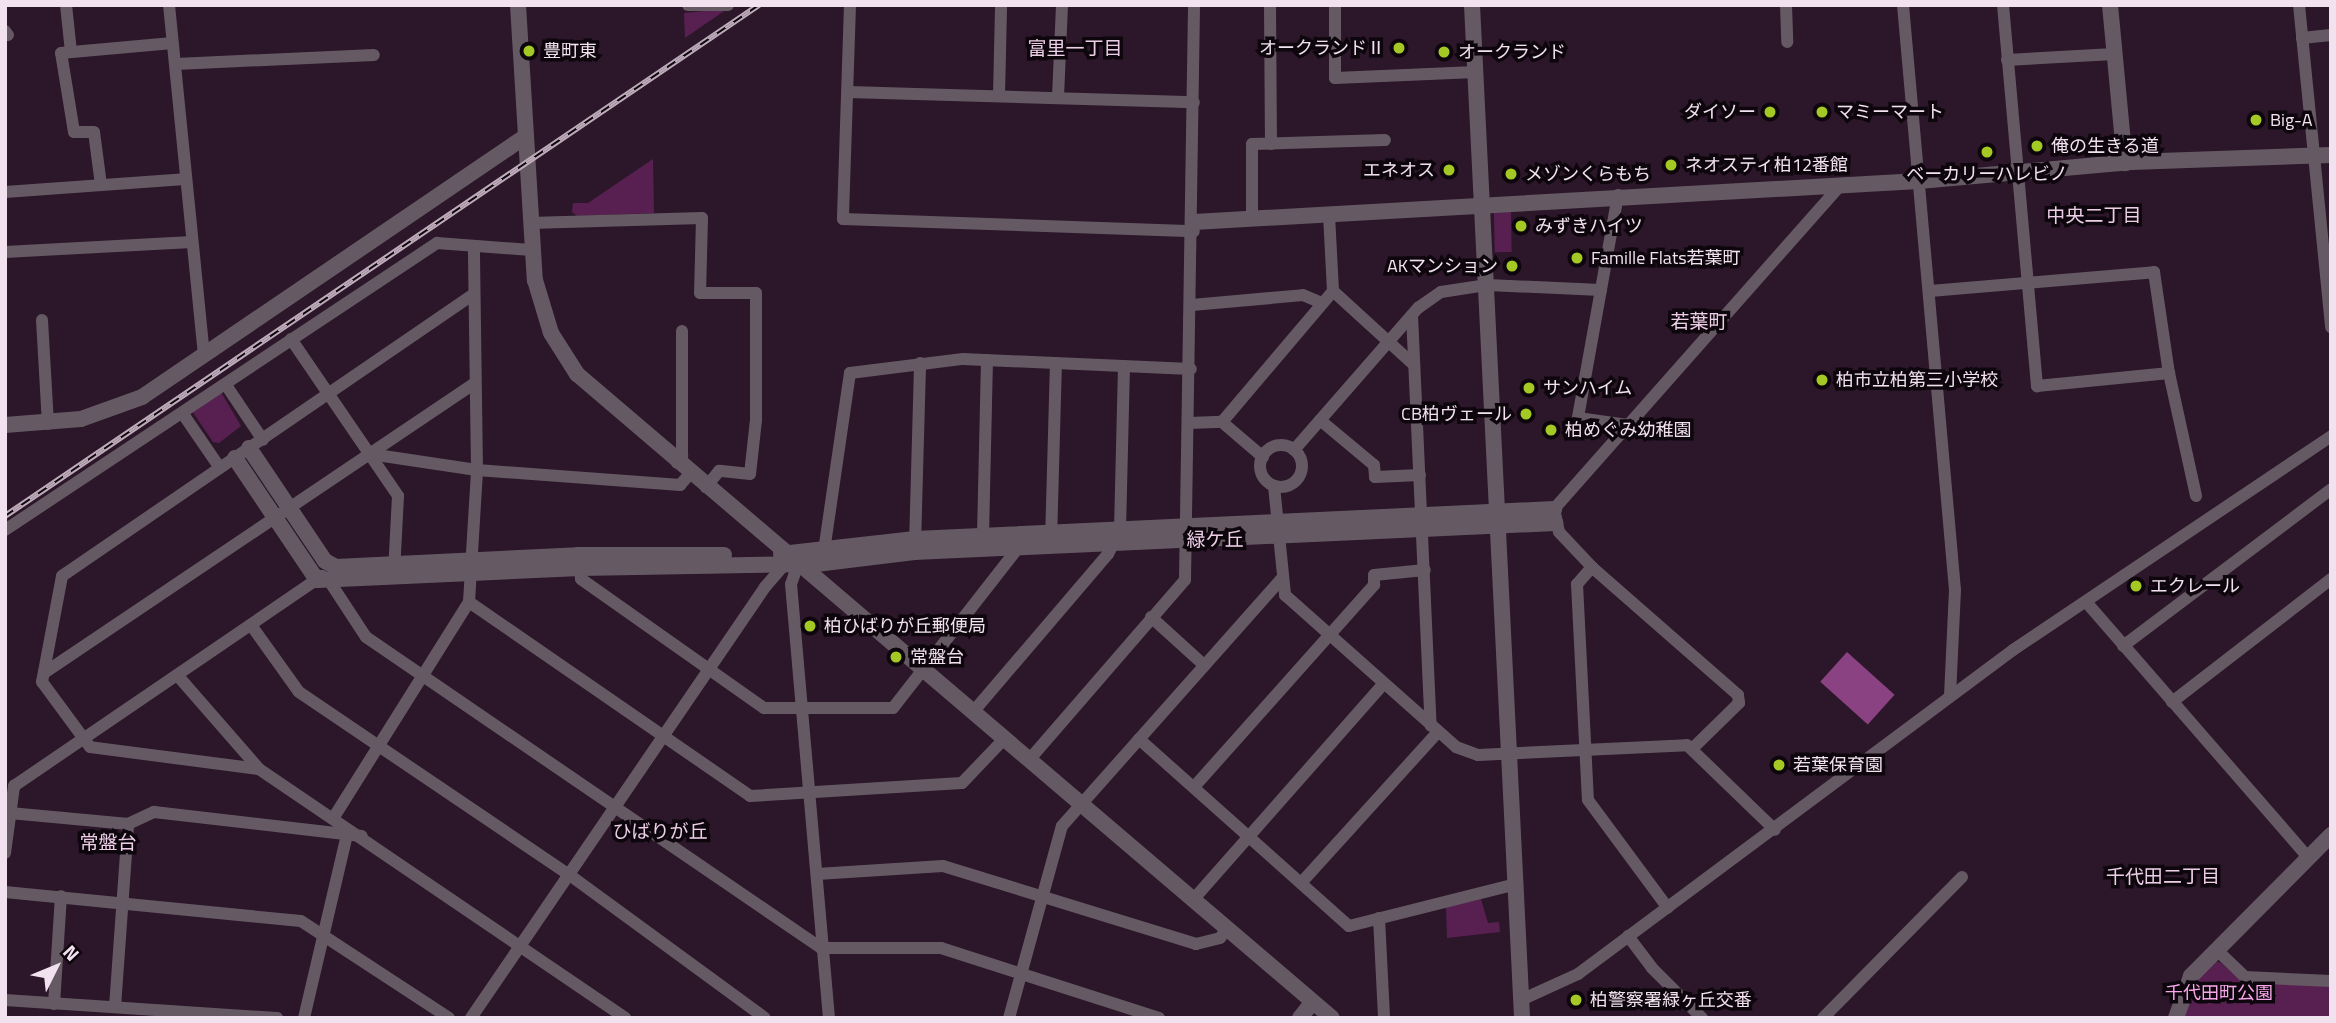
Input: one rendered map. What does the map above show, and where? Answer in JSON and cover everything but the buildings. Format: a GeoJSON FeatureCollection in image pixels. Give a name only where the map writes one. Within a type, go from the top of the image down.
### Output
{"type":"FeatureCollection","features":[{"type":"Feature","properties":{"kind":"street"},"geometry":{"type":"LineString","coordinates":[[66,5],[71,52]]}},
{"type":"Feature","properties":{"kind":"street"},"geometry":{"type":"LineString","coordinates":[[169,5],[204,354]]}},
{"type":"Feature","properties":{"kind":"street"},"geometry":{"type":"LineString","coordinates":[[518,5],[531,250],[542,308],[563,355],[595,393],[789,561],[924,670],[1311,1004],[1332,1018]]}},
{"type":"Feature","properties":{"kind":"street"},"geometry":{"type":"LineString","coordinates":[[688,5],[728,5]]}},
{"type":"Feature","properties":{"kind":"street"},"geometry":{"type":"LineString","coordinates":[[850,5],[843,219],[1194,227],[1252,219],[1618,195],[1919,181],[2125,163],[2331,155]]}},
{"type":"Feature","properties":{"kind":"street"},"geometry":{"type":"LineString","coordinates":[[999,96],[1001,5]]}},
{"type":"Feature","properties":{"kind":"street"},"geometry":{"type":"LineString","coordinates":[[1058,97],[1062,5]]}},
{"type":"Feature","properties":{"kind":"street"},"geometry":{"type":"LineString","coordinates":[[1029,760],[1185,580],[1194,227],[1194,5]]}},
{"type":"Feature","properties":{"kind":"street"},"geometry":{"type":"LineString","coordinates":[[1270,5],[1271,144]]}},
{"type":"Feature","properties":{"kind":"street"},"geometry":{"type":"LineString","coordinates":[[1335,5],[1335,78],[1476,72]]}},
{"type":"Feature","properties":{"kind":"street"},"geometry":{"type":"LineString","coordinates":[[1472,5],[1522,1018]]}},
{"type":"Feature","properties":{"kind":"street"},"geometry":{"type":"LineString","coordinates":[[1786,5],[1787,42]]}},
{"type":"Feature","properties":{"kind":"street"},"geometry":{"type":"LineString","coordinates":[[1903,5],[1955,590],[1950,695]]}},
{"type":"Feature","properties":{"kind":"street"},"geometry":{"type":"LineString","coordinates":[[2003,5],[2015,172],[2037,386],[2169,373]]}},
{"type":"Feature","properties":{"kind":"street"},"geometry":{"type":"LineString","coordinates":[[2110,5],[2125,163]]}},
{"type":"Feature","properties":{"kind":"street"},"geometry":{"type":"LineString","coordinates":[[2299,5],[2331,327]]}},
{"type":"Feature","properties":{"kind":"street"},"geometry":{"type":"LineString","coordinates":[[2302,38],[2331,35]]}},
{"type":"Feature","properties":{"kind":"street"},"geometry":{"type":"LineString","coordinates":[[101,185],[94,132],[74,132],[61,54],[173,43]]}},
{"type":"Feature","properties":{"kind":"street"},"geometry":{"type":"LineString","coordinates":[[2007,60],[2114,54]]}},
{"type":"Feature","properties":{"kind":"street"},"geometry":{"type":"LineString","coordinates":[[176,64],[374,55]]}},
{"type":"Feature","properties":{"kind":"street"},"geometry":{"type":"LineString","coordinates":[[848,92],[1194,102]]}},
{"type":"Feature","properties":{"kind":"street"},"geometry":{"type":"LineString","coordinates":[[5,425],[48,424],[124,406],[525,137]]}},
{"type":"Feature","properties":{"kind":"street"},"geometry":{"type":"LineString","coordinates":[[1252,219],[1252,144],[1385,140]]}},
{"type":"Feature","properties":{"kind":"street"},"geometry":{"type":"LineString","coordinates":[[5,192],[185,179]]}},
{"type":"Feature","properties":{"kind":"street"},"geometry":{"type":"LineString","coordinates":[[471,1018],[571,876],[709,670],[789,561],[824,551],[915,546],[1018,548],[1051,540],[1555,516],[1628,425],[1842,184]]}},
{"type":"Feature","properties":{"kind":"street"},"geometry":{"type":"LineString","coordinates":[[1618,195],[1578,418],[1628,425]]}},
{"type":"Feature","properties":{"kind":"street"},"geometry":{"type":"LineString","coordinates":[[1329,215],[1333,291],[1414,365]]}},
{"type":"Feature","properties":{"kind":"street"},"geometry":{"type":"LineString","coordinates":[[530,223],[702,218],[700,293],[756,293],[756,420],[750,474],[719,471],[706,487]]}},
{"type":"Feature","properties":{"kind":"street"},"geometry":{"type":"LineString","coordinates":[[5,252],[192,242]]}},
{"type":"Feature","properties":{"kind":"street"},"geometry":{"type":"LineString","coordinates":[[5,530],[437,243],[531,250]]}},
{"type":"Feature","properties":{"kind":"street"},"geometry":{"type":"LineString","coordinates":[[334,817],[469,602],[477,470],[474,247]]}},
{"type":"Feature","properties":{"kind":"street"},"geometry":{"type":"LineString","coordinates":[[1930,291],[2154,272],[2169,373],[2196,496]]}},
{"type":"Feature","properties":{"kind":"street"},"geometry":{"type":"LineString","coordinates":[[1294,450],[1412,315],[1441,292],[1487,285],[1601,290]]}},
{"type":"Feature","properties":{"kind":"street"},"geometry":{"type":"LineString","coordinates":[[1222,422],[1333,291]]}},
{"type":"Feature","properties":{"kind":"street"},"geometry":{"type":"LineString","coordinates":[[258,769],[90,747],[42,682],[62,576],[473,295]]}},
{"type":"Feature","properties":{"kind":"street"},"geometry":{"type":"LineString","coordinates":[[1192,305],[1303,295],[1322,303]]}},
{"type":"Feature","properties":{"kind":"street"},"geometry":{"type":"LineString","coordinates":[[1301,883],[1435,729],[1412,315]]}},
{"type":"Feature","properties":{"kind":"street"},"geometry":{"type":"LineString","coordinates":[[42,320],[48,424]]}},
{"type":"Feature","properties":{"kind":"street"},"geometry":{"type":"LineString","coordinates":[[677,463],[682,456],[682,331]]}},
{"type":"Feature","properties":{"kind":"street"},"geometry":{"type":"LineString","coordinates":[[291,339],[398,496],[394,570]]}},
{"type":"Feature","properties":{"kind":"street"},"geometry":{"type":"LineString","coordinates":[[824,551],[850,373],[920,363],[987,360],[1191,369]]}},
{"type":"Feature","properties":{"kind":"street"},"geometry":{"type":"LineString","coordinates":[[983,536],[987,360]]}},
{"type":"Feature","properties":{"kind":"street"},"geometry":{"type":"LineString","coordinates":[[915,546],[920,363]]}},
{"type":"Feature","properties":{"kind":"street"},"geometry":{"type":"LineString","coordinates":[[1051,540],[1056,363]]}},
{"type":"Feature","properties":{"kind":"street"},"geometry":{"type":"LineString","coordinates":[[973,712],[1116,537],[1124,366]]}},
{"type":"Feature","properties":{"kind":"street"},"geometry":{"type":"LineString","coordinates":[[44,673],[475,383]]}},
{"type":"Feature","properties":{"kind":"street"},"geometry":{"type":"LineString","coordinates":[[226,385],[249,449],[282,513],[327,575],[366,638],[617,805],[821,948],[941,948],[1159,1018]]}},
{"type":"Feature","properties":{"kind":"street"},"geometry":{"type":"LineString","coordinates":[[183,414],[220,468]]}},
{"type":"Feature","properties":{"kind":"street"},"geometry":{"type":"LineString","coordinates":[[1320,420],[1374,465],[1376,477],[1420,475]]}},
{"type":"Feature","properties":{"kind":"street"},"geometry":{"type":"LineString","coordinates":[[1189,423],[1222,422],[1263,457]]}},
{"type":"Feature","properties":{"kind":"street"},"geometry":{"type":"LineString","coordinates":[[1521,1000],[1564,983],[1775,830],[1950,695],[2331,436]]}},
{"type":"Feature","properties":{"kind":"street"},"geometry":{"type":"LineString","coordinates":[[1274,486],[1291,484],[1301,473],[1300,458],[1294,450],[1275,447],[1263,457],[1261,473],[1274,486],[1284,595],[1435,729],[1467,753],[1687,745],[1775,830]]}},
{"type":"Feature","properties":{"kind":"street"},"geometry":{"type":"LineString","coordinates":[[370,454],[477,470],[680,485],[690,474]]}},
{"type":"Feature","properties":{"kind":"street"},"geometry":{"type":"LineString","coordinates":[[2123,646],[2331,489]]}},
{"type":"Feature","properties":{"kind":"street"},"geometry":{"type":"LineString","coordinates":[[282,513],[325,562],[327,575]]}},
{"type":"Feature","properties":{"kind":"street"},"geometry":{"type":"LineString","coordinates":[[1555,516],[1592,567],[1738,695],[1739,703],[1692,749]]}},
{"type":"Feature","properties":{"kind":"street"},"geometry":{"type":"LineString","coordinates":[[5,853],[9,799],[14,786],[327,575],[579,562],[789,561],[983,536],[1028,534],[1051,540]]}},
{"type":"Feature","properties":{"kind":"street"},"geometry":{"type":"LineString","coordinates":[[579,562],[580,579],[764,708],[893,708],[1028,534]]}},
{"type":"Feature","properties":{"kind":"street"},"geometry":{"type":"LineString","coordinates":[[789,561],[829,1018]]}},
{"type":"Feature","properties":{"kind":"street"},"geometry":{"type":"LineString","coordinates":[[1592,567],[1577,584],[1588,800],[1668,908]]}},
{"type":"Feature","properties":{"kind":"street"},"geometry":{"type":"LineString","coordinates":[[1194,787],[1374,585],[1374,575],[1425,570]]}},
{"type":"Feature","properties":{"kind":"street"},"geometry":{"type":"LineString","coordinates":[[1009,1018],[1062,826],[1283,577]]}},
{"type":"Feature","properties":{"kind":"street"},"geometry":{"type":"LineString","coordinates":[[2172,702],[2331,579]]}},
{"type":"Feature","properties":{"kind":"street"},"geometry":{"type":"LineString","coordinates":[[469,602],[746,795],[962,783],[1004,739]]}},
{"type":"Feature","properties":{"kind":"street"},"geometry":{"type":"LineString","coordinates":[[2087,603],[2309,858]]}},
{"type":"Feature","properties":{"kind":"street"},"geometry":{"type":"LineString","coordinates":[[1151,617],[1204,665]]}},
{"type":"Feature","properties":{"kind":"street"},"geometry":{"type":"LineString","coordinates":[[251,625],[299,692],[571,876],[765,1018]]}},
{"type":"Feature","properties":{"kind":"street"},"geometry":{"type":"LineString","coordinates":[[178,676],[258,769],[362,836],[622,1017]]}},
{"type":"Feature","properties":{"kind":"street"},"geometry":{"type":"LineString","coordinates":[[1192,901],[1248,834],[1384,684]]}},
{"type":"Feature","properties":{"kind":"street"},"geometry":{"type":"LineString","coordinates":[[1139,739],[1349,926],[1516,884]]}},
{"type":"Feature","properties":{"kind":"street"},"geometry":{"type":"LineString","coordinates":[[10,813],[128,824],[154,812],[362,836]]}},
{"type":"Feature","properties":{"kind":"street"},"geometry":{"type":"LineString","coordinates":[[115,1007],[128,824]]}},
{"type":"Feature","properties":{"kind":"street"},"geometry":{"type":"LineString","coordinates":[[304,1018],[347,835]]}},
{"type":"Feature","properties":{"kind":"street"},"geometry":{"type":"LineString","coordinates":[[2176,1018],[2187,983],[2331,835]]}},
{"type":"Feature","properties":{"kind":"street"},"geometry":{"type":"LineString","coordinates":[[817,874],[943,866],[1196,944],[1220,938],[1226,930]]}},
{"type":"Feature","properties":{"kind":"street"},"geometry":{"type":"LineString","coordinates":[[1823,1018],[1962,877]]}},
{"type":"Feature","properties":{"kind":"street"},"geometry":{"type":"LineString","coordinates":[[5,891],[301,921],[323,932],[444,1014]]}},
{"type":"Feature","properties":{"kind":"street"},"geometry":{"type":"LineString","coordinates":[[54,1004],[61,896]]}},
{"type":"Feature","properties":{"kind":"street"},"geometry":{"type":"LineString","coordinates":[[1379,918],[1384,1018]]}},
{"type":"Feature","properties":{"kind":"street"},"geometry":{"type":"LineString","coordinates":[[1628,936],[1652,968],[1702,1018]]}},
{"type":"Feature","properties":{"kind":"street"},"geometry":{"type":"LineString","coordinates":[[2217,950],[2245,977],[2331,981]]}},
{"type":"Feature","properties":{"kind":"street"},"geometry":{"type":"LineString","coordinates":[[5,1000],[115,1007],[145,1014],[277,1018]]}},
{"type":"Feature","properties":{"kind":"street"},"geometry":{"type":"LineString","coordinates":[[1300,1018],[1311,1004]]}},
{"type":"Feature","properties":{"kind":"street"},"geometry":{"type":"LineString","coordinates":[[427,1018],[444,1014]]}},
{"type":"Feature","properties":{"kind":"green space"},"geometry":{"type":"Polygon","coordinates":[[[727,9],[685,38],[684,13],[727,9]]]}},
{"type":"Feature","properties":{"kind":"green space"},"geometry":{"type":"Polygon","coordinates":[[[653,159],[654,213],[577,216],[572,212],[573,203],[588,203],[653,159]]]}},
{"type":"Feature","properties":{"kind":"green space"},"geometry":{"type":"Polygon","coordinates":[[[1494,212],[1511,212],[1512,252],[1495,252],[1494,212]]]}},
{"type":"Feature","properties":{"kind":"green space"},"geometry":{"type":"Polygon","coordinates":[[[221,392],[241,426],[219,443],[213,442],[192,411],[221,392]]]}},
{"type":"Feature","properties":{"kind":"green space"},"geometry":{"type":"Polygon","coordinates":[[[1481,899],[1488,923],[1499,922],[1500,932],[1447,938],[1446,907],[1481,899]]]}},
{"type":"Feature","properties":{"kind":"green space","name":"千代田町公園"},"geometry":{"type":"Polygon","coordinates":[[[2214,962],[2220,962],[2241,981],[2331,986],[2331,1018],[2183,1018],[2191,986],[2214,962]]]}},
{"type":"Feature","properties":{"kind":"shaded area"},"geometry":{"type":"Polygon","coordinates":[[[1847,652],[1895,695],[1868,725],[1820,682],[1847,652]]]}},
{"type":"Feature","properties":{"kind":"railway"},"geometry":{"type":"LineString","coordinates":[[5,516],[759,5]]}},
{"type":"Feature","properties":{"kind":"place","name":"オークランドⅡ"},"geometry":{"type":"Point","coordinates":[1399,48]}},
{"type":"Feature","properties":{"kind":"place","name":"豊町東"},"geometry":{"type":"Point","coordinates":[529,51]}},
{"type":"Feature","properties":{"kind":"place","name":"オークランド"},"geometry":{"type":"Point","coordinates":[1444,52]}},
{"type":"Feature","properties":{"kind":"place","name":"ダイソー"},"geometry":{"type":"Point","coordinates":[1770,112]}},
{"type":"Feature","properties":{"kind":"place","name":"マミーマート"},"geometry":{"type":"Point","coordinates":[1822,112]}},
{"type":"Feature","properties":{"kind":"place","name":"Big-A"},"geometry":{"type":"Point","coordinates":[2256,120]}},
{"type":"Feature","properties":{"kind":"place","name":"俺の生きる道"},"geometry":{"type":"Point","coordinates":[2037,146]}},
{"type":"Feature","properties":{"kind":"place","name":"ベーカリーハレビノ"},"geometry":{"type":"Point","coordinates":[1987,152]}},
{"type":"Feature","properties":{"kind":"place","name":"ネオスティ柏12番館"},"geometry":{"type":"Point","coordinates":[1671,165]}},
{"type":"Feature","properties":{"kind":"place","name":"エネオス"},"geometry":{"type":"Point","coordinates":[1449,170]}},
{"type":"Feature","properties":{"kind":"place","name":"メゾンくらもち"},"geometry":{"type":"Point","coordinates":[1511,174]}},
{"type":"Feature","properties":{"kind":"place","name":"みずきハイツ"},"geometry":{"type":"Point","coordinates":[1521,226]}},
{"type":"Feature","properties":{"kind":"place","name":"Famille Flats若葉町"},"geometry":{"type":"Point","coordinates":[1577,258]}},
{"type":"Feature","properties":{"kind":"place","name":"AKマンション"},"geometry":{"type":"Point","coordinates":[1512,266]}},
{"type":"Feature","properties":{"kind":"place","name":"柏市立柏第三小学校"},"geometry":{"type":"Point","coordinates":[1822,380]}},
{"type":"Feature","properties":{"kind":"place","name":"サンハイム"},"geometry":{"type":"Point","coordinates":[1529,388]}},
{"type":"Feature","properties":{"kind":"place","name":"CB柏ヴェール"},"geometry":{"type":"Point","coordinates":[1526,414]}},
{"type":"Feature","properties":{"kind":"place","name":"柏めぐみ幼稚園"},"geometry":{"type":"Point","coordinates":[1551,430]}},
{"type":"Feature","properties":{"kind":"place","name":"エクレール"},"geometry":{"type":"Point","coordinates":[2136,586]}},
{"type":"Feature","properties":{"kind":"place","name":"柏ひばりが丘郵便局"},"geometry":{"type":"Point","coordinates":[810,626]}},
{"type":"Feature","properties":{"kind":"place","name":"常盤台"},"geometry":{"type":"Point","coordinates":[896,657]}},
{"type":"Feature","properties":{"kind":"place","name":"若葉保育園"},"geometry":{"type":"Point","coordinates":[1779,765]}},
{"type":"Feature","properties":{"kind":"place","name":"柏警察署緑ヶ丘交番"},"geometry":{"type":"Point","coordinates":[1576,1000]}},
{"type":"Feature","properties":{"kind":"district","name":"富里一丁目"},"geometry":{"type":"Point","coordinates":[1075,48]}},
{"type":"Feature","properties":{"kind":"district","name":"中央二丁目"},"geometry":{"type":"Point","coordinates":[2094,215]}},
{"type":"Feature","properties":{"kind":"district","name":"若葉町"},"geometry":{"type":"Point","coordinates":[1699,321]}},
{"type":"Feature","properties":{"kind":"district","name":"緑ケ丘"},"geometry":{"type":"Point","coordinates":[1215,539]}},
{"type":"Feature","properties":{"kind":"district","name":"ひばりが丘"},"geometry":{"type":"Point","coordinates":[660,831]}},
{"type":"Feature","properties":{"kind":"district","name":"常盤台"},"geometry":{"type":"Point","coordinates":[108,842]}},
{"type":"Feature","properties":{"kind":"district","name":"千代田二丁目"},"geometry":{"type":"Point","coordinates":[2163,876]}}]}
